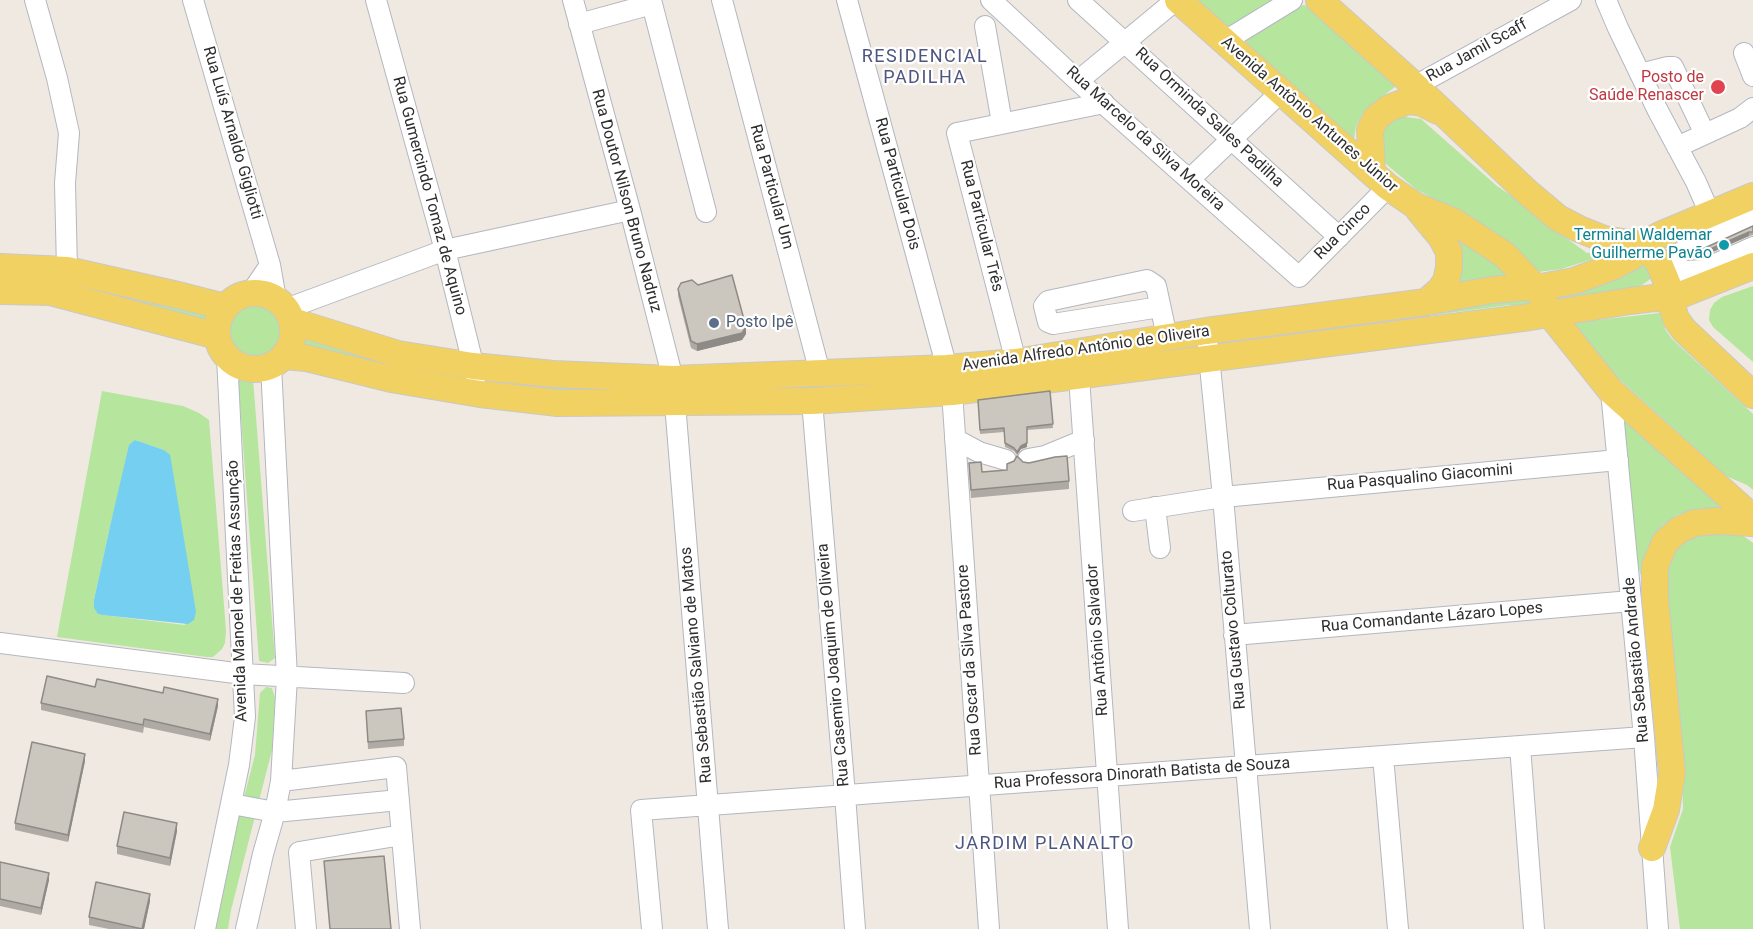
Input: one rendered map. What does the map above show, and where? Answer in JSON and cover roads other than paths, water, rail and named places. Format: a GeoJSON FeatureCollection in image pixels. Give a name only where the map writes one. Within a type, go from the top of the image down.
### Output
{"type":"FeatureCollection","features":[{"type":"Feature","properties":{"kind":"main road","name":"Avenida Antônio Antunes Júnior"},"geometry":{"type":"LineString","coordinates":[[1177,0],[1380,180],[1416,206],[1453,222],[1505,255],[1536,288],[1549,313],[1611,391],[1753,518]]}},
{"type":"Feature","properties":{"kind":"main road"},"geometry":{"type":"LineString","coordinates":[[1319,0],[1558,218],[1579,230],[1604,239],[1642,245],[1658,261],[1668,285],[1676,319],[1684,330],[1753,395]]}},
{"type":"Feature","properties":{"kind":"main road"},"geometry":{"type":"LineString","coordinates":[[1380,180],[1370,130],[1376,118],[1389,108],[1408,101],[1422,103],[1442,112]]}},
{"type":"Feature","properties":{"kind":"main road","name":"Avenida Alfredo Antônio de Oliveira"},"geometry":{"type":"LineString","coordinates":[[285,310],[398,354],[473,366],[553,374],[674,391],[812,401],[1078,363],[1167,337],[1426,302],[1491,290],[1536,288],[1574,281],[1612,267],[1633,256],[1642,245],[1660,235],[1753,196]]}},
{"type":"Feature","properties":{"kind":"main road"},"geometry":{"type":"LineString","coordinates":[[1416,206],[1441,237],[1449,252],[1446,281],[1440,290],[1426,302]]}},
{"type":"Feature","properties":{"kind":"main road","name":"Avenida Alfredo Antônio de Oliveira"},"geometry":{"type":"LineString","coordinates":[[277,361],[306,358],[391,379],[558,404],[820,374],[950,380],[1016,362],[1078,363],[1209,357],[1530,317],[1630,300],[1670,299],[1753,266]]}},
{"type":"Feature","properties":{"kind":"main road"},"geometry":{"type":"LineString","coordinates":[[0,267],[67,270],[225,307]]}},
{"type":"Feature","properties":{"kind":"main road"},"geometry":{"type":"LineString","coordinates":[[1694,289],[1689,315],[1696,336],[1707,352]]}},
{"type":"Feature","properties":{"kind":"main road"},"geometry":{"type":"LineString","coordinates":[[0,291],[50,292],[222,347],[244,368],[258,369],[277,361],[292,340],[285,310],[267,294],[251,293],[236,297],[225,307],[218,321],[222,347]]}},
{"type":"Feature","properties":{"kind":"main road"},"geometry":{"type":"LineString","coordinates":[[1652,848],[1666,810],[1672,773],[1654,566],[1665,542],[1679,530],[1694,523],[1716,521],[1753,524]]}},
{"type":"Feature","properties":{"kind":"street"},"geometry":{"type":"LineString","coordinates":[[35,0],[57,78],[69,133],[65,183],[67,270]]}},
{"type":"Feature","properties":{"kind":"street","name":"Rua Luís Arnaldo Gigliotti"},"geometry":{"type":"LineString","coordinates":[[193,0],[285,310]]}},
{"type":"Feature","properties":{"kind":"street","name":"Rua Gumercindo Tomaz de Aquino"},"geometry":{"type":"LineString","coordinates":[[376,0],[445,250],[480,394]]}},
{"type":"Feature","properties":{"kind":"street","name":"Rua Doutor Nilson Bruno Nadruz"},"geometry":{"type":"LineString","coordinates":[[573,0],[630,210],[674,391]]}},
{"type":"Feature","properties":{"kind":"street","name":"Rua Particular Um"},"geometry":{"type":"LineString","coordinates":[[722,0],[820,374]]}},
{"type":"Feature","properties":{"kind":"street","name":"Rua Particular Dois"},"geometry":{"type":"LineString","coordinates":[[847,0],[950,380]]}},
{"type":"Feature","properties":{"kind":"street","name":"Rua Marcelo da Silva Moreira"},"geometry":{"type":"LineString","coordinates":[[992,0],[1078,81],[1299,277]]}},
{"type":"Feature","properties":{"kind":"street","name":"Rua Orminda Salles Padilha"},"geometry":{"type":"LineString","coordinates":[[1078,0],[1339,237]]}},
{"type":"Feature","properties":{"kind":"street"},"geometry":{"type":"LineString","coordinates":[[1078,81],[1177,0]]}},
{"type":"Feature","properties":{"kind":"street"},"geometry":{"type":"LineString","coordinates":[[1225,41],[1292,0]]}},
{"type":"Feature","properties":{"kind":"street","name":"Rua Jamil Scaff"},"geometry":{"type":"LineString","coordinates":[[1415,86],[1571,0]]}},
{"type":"Feature","properties":{"kind":"street"},"geometry":{"type":"LineString","coordinates":[[1606,0],[1710,214]]}},
{"type":"Feature","properties":{"kind":"street"},"geometry":{"type":"LineString","coordinates":[[579,24],[652,2],[706,212]]}},
{"type":"Feature","properties":{"kind":"street"},"geometry":{"type":"LineString","coordinates":[[985,26],[1002,123]]}},
{"type":"Feature","properties":{"kind":"street"},"geometry":{"type":"LineString","coordinates":[[1744,53],[1753,76]]}},
{"type":"Feature","properties":{"kind":"street"},"geometry":{"type":"LineString","coordinates":[[1640,74],[1673,67],[1705,134]]}},
{"type":"Feature","properties":{"kind":"street"},"geometry":{"type":"LineString","coordinates":[[1190,179],[1281,92]]}},
{"type":"Feature","properties":{"kind":"street","name":"Rua Particular Três"},"geometry":{"type":"LineString","coordinates":[[1016,362],[957,134],[1104,103]]}},
{"type":"Feature","properties":{"kind":"street"},"geometry":{"type":"LineString","coordinates":[[1677,147],[1740,118],[1753,108]]}},
{"type":"Feature","properties":{"kind":"street","name":"Rua Cinco"},"geometry":{"type":"LineString","coordinates":[[1299,277],[1339,237],[1380,180]]}},
{"type":"Feature","properties":{"kind":"street"},"geometry":{"type":"LineString","coordinates":[[285,310],[445,250],[630,210]]}},
{"type":"Feature","properties":{"kind":"street"},"geometry":{"type":"LineString","coordinates":[[1663,273],[1675,257],[1691,244],[1753,217]]}},
{"type":"Feature","properties":{"kind":"street"},"geometry":{"type":"LineString","coordinates":[[1663,273],[1702,270],[1753,247]]}},
{"type":"Feature","properties":{"kind":"street"},"geometry":{"type":"LineString","coordinates":[[251,293],[270,265]]}},
{"type":"Feature","properties":{"kind":"street"},"geometry":{"type":"LineString","coordinates":[[1160,307],[1053,324],[1048,322],[1044,306],[1048,301],[1147,280],[1156,286],[1167,337]]}},
{"type":"Feature","properties":{"kind":"street","name":"Rua Gustavo Colturato"},"geometry":{"type":"LineString","coordinates":[[1206,331],[1223,496],[1260,929]]}},
{"type":"Feature","properties":{"kind":"street","name":"Avenida Manoel de Freitas Assunção"},"geometry":{"type":"LineString","coordinates":[[204,929],[232,804],[245,717],[222,347]]}},
{"type":"Feature","properties":{"kind":"street"},"geometry":{"type":"LineString","coordinates":[[246,929],[275,812],[280,781],[287,677],[277,361]]}},
{"type":"Feature","properties":{"kind":"street","name":"Rua Antônio Salvador"},"geometry":{"type":"LineString","coordinates":[[1078,363],[1118,929]]}},
{"type":"Feature","properties":{"kind":"street","name":"Rua Oscar da Silva Pastore"},"geometry":{"type":"LineString","coordinates":[[950,380],[989,929]]}},
{"type":"Feature","properties":{"kind":"street","name":"Rua Sebastião Salviano de Matos"},"geometry":{"type":"LineString","coordinates":[[674,391],[718,929]]}},
{"type":"Feature","properties":{"kind":"street","name":"Rua Sebastião Andrade"},"geometry":{"type":"LineString","coordinates":[[1611,391],[1644,738],[1658,929]]}},
{"type":"Feature","properties":{"kind":"street","name":"Rua Casemiro Joaquim de Oliveira"},"geometry":{"type":"LineString","coordinates":[[812,401],[855,929]]}},
{"type":"Feature","properties":{"kind":"street"},"geometry":{"type":"LineString","coordinates":[[955,439],[979,452],[1006,460]]}},
{"type":"Feature","properties":{"kind":"street"},"geometry":{"type":"LineString","coordinates":[[1028,459],[1045,456],[1084,440]]}},
{"type":"Feature","properties":{"kind":"street","name":"Rua Pasqualino Giacomini"},"geometry":{"type":"LineString","coordinates":[[1133,511],[1223,496],[1618,460]]}},
{"type":"Feature","properties":{"kind":"street"},"geometry":{"type":"LineString","coordinates":[[1155,507],[1160,548]]}},
{"type":"Feature","properties":{"kind":"street","name":"Rua Comandante Lázaro Lopes"},"geometry":{"type":"LineString","coordinates":[[1234,635],[1631,602]]}},
{"type":"Feature","properties":{"kind":"street"},"geometry":{"type":"LineString","coordinates":[[0,643],[243,674],[404,683]]}},
{"type":"Feature","properties":{"kind":"street","name":"Rua Professora Dinorath Batista de Souza"},"geometry":{"type":"LineString","coordinates":[[652,929],[641,810],[1644,738]]}},
{"type":"Feature","properties":{"kind":"street"},"geometry":{"type":"LineString","coordinates":[[1520,746],[1534,929]]}},
{"type":"Feature","properties":{"kind":"street"},"geometry":{"type":"LineString","coordinates":[[1383,756],[1398,929]]}},
{"type":"Feature","properties":{"kind":"street"},"geometry":{"type":"LineString","coordinates":[[280,781],[396,767],[410,929]]}},
{"type":"Feature","properties":{"kind":"street"},"geometry":{"type":"LineString","coordinates":[[232,804],[275,812],[399,800]]}},
{"type":"Feature","properties":{"kind":"street"},"geometry":{"type":"LineString","coordinates":[[306,929],[299,852],[402,836]]}},
{"type":"Feature","properties":{"kind":"water"},"geometry":{"type":"Polygon","coordinates":[[[135,440],[164,450],[170,455],[196,612],[194,620],[188,624],[102,615],[98,614],[94,608],[129,445],[135,440]]]}},
{"type":"Feature","properties":{"kind":"place","name":"Posto de Saúde Renascer"},"geometry":{"type":"Point","coordinates":[1718,87]}},
{"type":"Feature","properties":{"kind":"place","name":"Terminal Waldemar Guilherme Pavão"},"geometry":{"type":"Point","coordinates":[1724,245]}},
{"type":"Feature","properties":{"kind":"place","name":"Posto Ipê"},"geometry":{"type":"Point","coordinates":[714,323]}},
{"type":"Feature","properties":{"kind":"district","name":"RESIDENCIAL PADILHA"},"geometry":{"type":"Point","coordinates":[925,67]}},
{"type":"Feature","properties":{"kind":"district","name":"JARDIM PLANALTO"},"geometry":{"type":"Point","coordinates":[1045,844]}}]}
